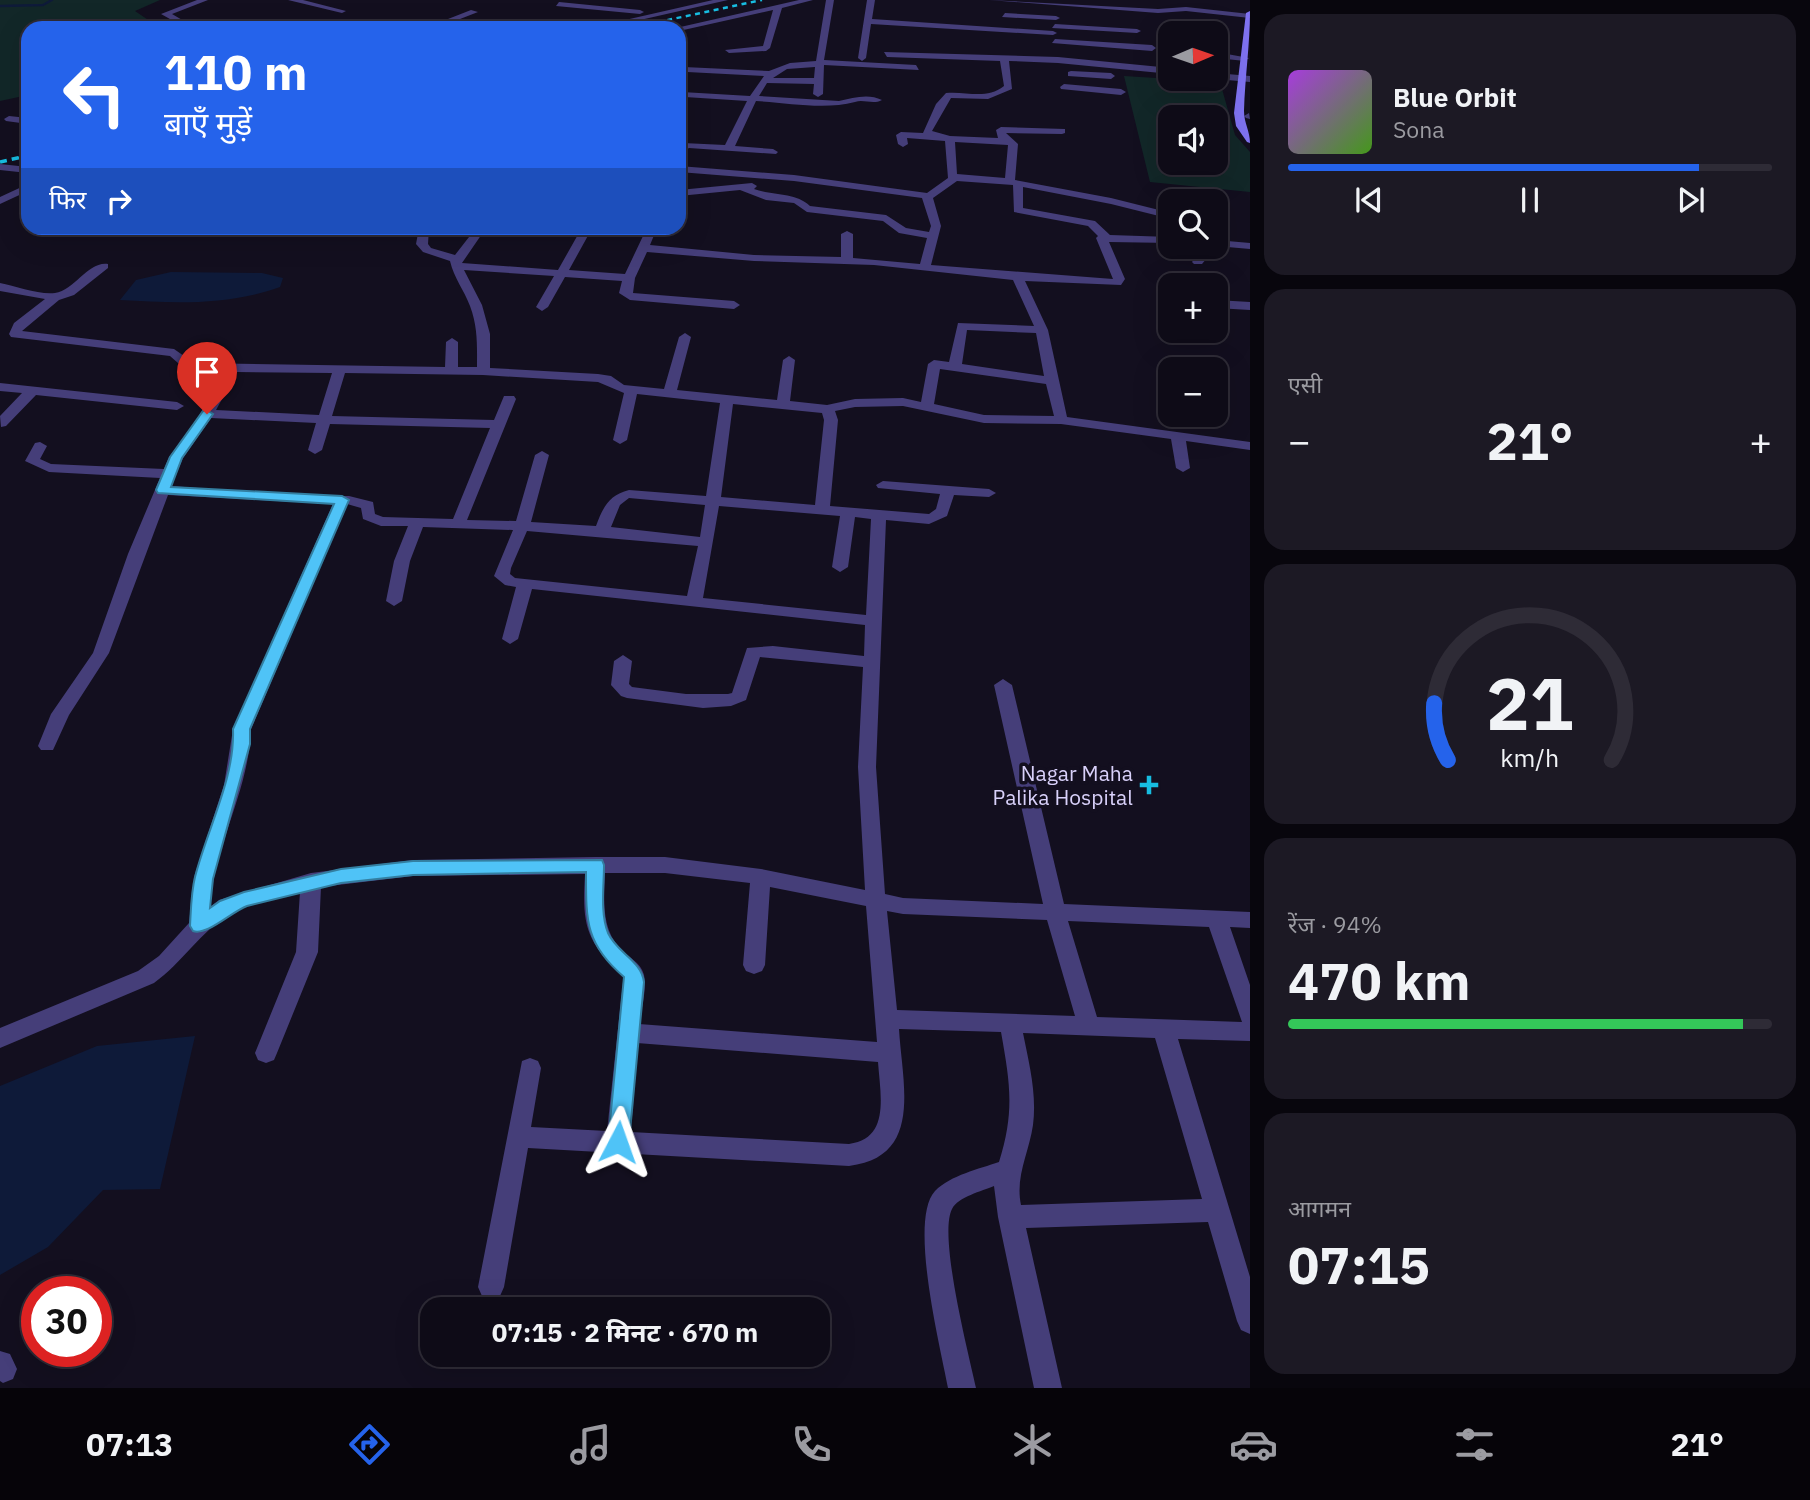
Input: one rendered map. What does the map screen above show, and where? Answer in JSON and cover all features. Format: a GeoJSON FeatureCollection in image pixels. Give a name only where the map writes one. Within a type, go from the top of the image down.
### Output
{"type":"FeatureCollection","features":[{"type":"Feature","properties":{"kind":"street"},"geometry":{"type":"LineString","coordinates":[[178,21],[165,14],[204,0]]}},
{"type":"Feature","properties":{"kind":"street"},"geometry":{"type":"LineString","coordinates":[[625,21],[724,0]]}},
{"type":"Feature","properties":{"kind":"street"},"geometry":{"type":"LineString","coordinates":[[686,25],[748,10],[778,8],[809,0]]}},
{"type":"Feature","properties":{"kind":"street"},"geometry":{"type":"LineString","coordinates":[[816,103],[830,0]]}},
{"type":"Feature","properties":{"kind":"street"},"geometry":{"type":"LineString","coordinates":[[862,58],[871,0]]}},
{"type":"Feature","properties":{"kind":"street"},"geometry":{"type":"LineString","coordinates":[[993,0],[1250,15],[1247,60],[1250,127]]}},
{"type":"Feature","properties":{"kind":"street"},"geometry":{"type":"LineString","coordinates":[[289,1],[342,11]]}},
{"type":"Feature","properties":{"kind":"street"},"geometry":{"type":"LineString","coordinates":[[559,5],[660,13]]}},
{"type":"Feature","properties":{"kind":"street"},"geometry":{"type":"LineString","coordinates":[[1058,60],[1055,30],[1059,5]]}},
{"type":"Feature","properties":{"kind":"street"},"geometry":{"type":"LineString","coordinates":[[729,50],[766,48],[778,8]]}},
{"type":"Feature","properties":{"kind":"street"},"geometry":{"type":"LineString","coordinates":[[450,21],[474,12]]}},
{"type":"Feature","properties":{"kind":"street"},"geometry":{"type":"LineString","coordinates":[[1005,15],[1055,30],[1152,48]]}},
{"type":"Feature","properties":{"kind":"street"},"geometry":{"type":"LineString","coordinates":[[867,21],[930,22],[994,34],[1055,30],[1137,31]]}},
{"type":"Feature","properties":{"kind":"street"},"geometry":{"type":"LineString","coordinates":[[887,54],[1058,60],[1158,70]]}},
{"type":"Feature","properties":{"kind":"street"},"geometry":{"type":"LineString","coordinates":[[1228,57],[1247,60]]}},
{"type":"Feature","properties":{"kind":"street"},"geometry":{"type":"LineString","coordinates":[[930,136],[927,131],[941,104],[949,95],[982,98],[1000,95],[1009,87],[1004,58]]}},
{"type":"Feature","properties":{"kind":"street"},"geometry":{"type":"LineString","coordinates":[[1090,62],[1093,89]]}},
{"type":"Feature","properties":{"kind":"street"},"geometry":{"type":"LineString","coordinates":[[729,148],[753,99],[768,77],[785,65],[820,63],[916,68]]}},
{"type":"Feature","properties":{"kind":"street"},"geometry":{"type":"LineString","coordinates":[[869,78],[871,65]]}},
{"type":"Feature","properties":{"kind":"street"},"geometry":{"type":"LineString","coordinates":[[687,69],[819,82]]}},
{"type":"Feature","properties":{"kind":"street"},"geometry":{"type":"LineString","coordinates":[[1071,74],[1111,76]]}},
{"type":"Feature","properties":{"kind":"street"},"geometry":{"type":"LineString","coordinates":[[1228,76],[1248,77]]}},
{"type":"Feature","properties":{"kind":"street"},"geometry":{"type":"LineString","coordinates":[[1248,77],[1239,122],[1250,140]]}},
{"type":"Feature","properties":{"kind":"street"},"geometry":{"type":"LineString","coordinates":[[783,101],[788,80]]}},
{"type":"Feature","properties":{"kind":"street"},"geometry":{"type":"LineString","coordinates":[[1064,87],[1121,92]]}},
{"type":"Feature","properties":{"kind":"street"},"geometry":{"type":"LineString","coordinates":[[686,94],[846,104],[850,99],[877,100]]}},
{"type":"Feature","properties":{"kind":"street"},"geometry":{"type":"LineString","coordinates":[[9,118],[21,120]]}},
{"type":"Feature","properties":{"kind":"street"},"geometry":{"type":"LineString","coordinates":[[1012,142],[1002,137],[1000,126],[1062,131]]}},
{"type":"Feature","properties":{"kind":"street"},"geometry":{"type":"LineString","coordinates":[[903,144],[901,135],[1012,142]]}},
{"type":"Feature","properties":{"kind":"street"},"geometry":{"type":"LineString","coordinates":[[950,139],[951,173],[955,178]]}},
{"type":"Feature","properties":{"kind":"street"},"geometry":{"type":"LineString","coordinates":[[1012,142],[1018,210],[1091,223],[1105,236],[1158,239]]}},
{"type":"Feature","properties":{"kind":"street"},"geometry":{"type":"LineString","coordinates":[[686,146],[773,152]]}},
{"type":"Feature","properties":{"kind":"street"},"geometry":{"type":"LineString","coordinates":[[0,167],[21,169]]}},
{"type":"Feature","properties":{"kind":"street"},"geometry":{"type":"LineString","coordinates":[[686,170],[929,196],[955,178],[1014,182],[1104,199],[1158,213]]}},
{"type":"Feature","properties":{"kind":"street"},"geometry":{"type":"LineString","coordinates":[[686,193],[743,188],[754,185],[761,176]]}},
{"type":"Feature","properties":{"kind":"street"},"geometry":{"type":"LineString","coordinates":[[743,188],[766,197],[797,200],[807,209],[886,218],[903,231],[934,236]]}},
{"type":"Feature","properties":{"kind":"street"},"geometry":{"type":"LineString","coordinates":[[0,201],[21,190]]}},
{"type":"Feature","properties":{"kind":"street"},"geometry":{"type":"LineString","coordinates":[[925,266],[936,226],[927,199],[929,196]]}},
{"type":"Feature","properties":{"kind":"street"},"geometry":{"type":"LineString","coordinates":[[847,234],[847,261]]}},
{"type":"Feature","properties":{"kind":"street"},"geometry":{"type":"LineString","coordinates":[[423,235],[424,247],[453,257],[460,278],[476,305],[484,334],[483,371]]}},
{"type":"Feature","properties":{"kind":"street"},"geometry":{"type":"LineString","coordinates":[[457,263],[476,235]]}},
{"type":"Feature","properties":{"kind":"street"},"geometry":{"type":"LineString","coordinates":[[542,307],[583,235]]}},
{"type":"Feature","properties":{"kind":"street"},"geometry":{"type":"LineString","coordinates":[[648,235],[625,293],[630,296],[734,305]]}},
{"type":"Feature","properties":{"kind":"street"},"geometry":{"type":"LineString","coordinates":[[642,248],[754,258],[925,266],[1116,283],[1118,272],[1102,241],[1105,236]]}},
{"type":"Feature","properties":{"kind":"street"},"geometry":{"type":"LineString","coordinates":[[803,260],[804,244]]}},
{"type":"Feature","properties":{"kind":"street"},"geometry":{"type":"LineString","coordinates":[[1228,244],[1250,246]]}},
{"type":"Feature","properties":{"kind":"street"},"geometry":{"type":"LineString","coordinates":[[457,263],[629,278]]}},
{"type":"Feature","properties":{"kind":"street"},"geometry":{"type":"LineString","coordinates":[[15,334],[19,326],[55,297],[71,292],[104,266]]}},
{"type":"Feature","properties":{"kind":"street"},"geometry":{"type":"LineString","coordinates":[[1017,276],[1042,330],[1061,420]]}},
{"type":"Feature","properties":{"kind":"street"},"geometry":{"type":"LineString","coordinates":[[0,287],[55,297]]}},
{"type":"Feature","properties":{"kind":"street"},"geometry":{"type":"LineString","coordinates":[[1228,305],[1250,306]]}},
{"type":"Feature","properties":{"kind":"street"},"geometry":{"type":"LineString","coordinates":[[954,366],[962,326],[1042,330]]}},
{"type":"Feature","properties":{"kind":"street"},"geometry":{"type":"LineString","coordinates":[[0,334],[174,353],[191,367],[483,371],[598,377],[611,381],[616,387],[631,390],[827,410],[856,402],[881,401],[927,406],[993,420],[1061,420],[1250,446]]}},
{"type":"Feature","properties":{"kind":"street"},"geometry":{"type":"LineString","coordinates":[[670,393],[685,337]]}},
{"type":"Feature","properties":{"kind":"street"},"geometry":{"type":"LineString","coordinates":[[451,371],[452,342]]}},
{"type":"Feature","properties":{"kind":"street"},"geometry":{"type":"LineString","coordinates":[[783,404],[789,360]]}},
{"type":"Feature","properties":{"kind":"street"},"geometry":{"type":"LineString","coordinates":[[927,406],[932,365],[954,366],[1051,382]]}},
{"type":"Feature","properties":{"kind":"street"},"geometry":{"type":"LineString","coordinates":[[47,746],[60,715],[101,653],[176,457],[207,414],[234,366]]}},
{"type":"Feature","properties":{"kind":"street"},"geometry":{"type":"LineString","coordinates":[[316,450],[340,368]]}},
{"type":"Feature","properties":{"kind":"street"},"geometry":{"type":"LineString","coordinates":[[0,387],[177,406]]}},
{"type":"Feature","properties":{"kind":"street"},"geometry":{"type":"LineString","coordinates":[[620,440],[631,390]]}},
{"type":"Feature","properties":{"kind":"street"},"geometry":{"type":"LineString","coordinates":[[1,424],[32,391]]}},
{"type":"Feature","properties":{"kind":"street"},"geometry":{"type":"LineString","coordinates":[[694,600],[707,542],[727,398]]}},
{"type":"Feature","properties":{"kind":"street"},"geometry":{"type":"LineString","coordinates":[[458,524],[509,399]]}},
{"type":"Feature","properties":{"kind":"street"},"geometry":{"type":"LineString","coordinates":[[822,510],[831,420],[827,410]]}},
{"type":"Feature","properties":{"kind":"street"},"geometry":{"type":"LineString","coordinates":[[207,414],[428,424],[498,424]]}},
{"type":"Feature","properties":{"kind":"street"},"geometry":{"type":"LineString","coordinates":[[1178,437],[1183,468]]}},
{"type":"Feature","properties":{"kind":"street"},"geometry":{"type":"LineString","coordinates":[[40,446],[32,461],[49,468],[169,474]]}},
{"type":"Feature","properties":{"kind":"street"},"geometry":{"type":"LineString","coordinates":[[542,455],[522,526],[503,568],[502,576],[505,580],[872,621]]}},
{"type":"Feature","properties":{"kind":"street"},"geometry":{"type":"LineString","coordinates":[[883,485],[989,493]]}},
{"type":"Feature","properties":{"kind":"street"},"geometry":{"type":"LineString","coordinates":[[163,490],[342,500],[368,505],[368,516],[372,519],[602,531],[707,542]]}},
{"type":"Feature","properties":{"kind":"street"},"geometry":{"type":"LineString","coordinates":[[602,531],[615,500],[620,495],[938,519],[943,514],[948,490]]}},
{"type":"Feature","properties":{"kind":"street"},"geometry":{"type":"LineString","coordinates":[[199,926],[204,879],[231,789],[242,744],[242,729],[342,500]]}},
{"type":"Feature","properties":{"kind":"street"},"geometry":{"type":"LineString","coordinates":[[840,566],[848,512]]}},
{"type":"Feature","properties":{"kind":"street"},"geometry":{"type":"LineString","coordinates":[[517,1136],[849,1155],[866,1153],[881,1143],[890,1126],[892,1105],[887,1019],[870,841],[867,767],[879,514]]}},
{"type":"Feature","properties":{"kind":"street"},"geometry":{"type":"LineString","coordinates":[[394,601],[402,561],[417,522]]}},
{"type":"Feature","properties":{"kind":"street"},"geometry":{"type":"LineString","coordinates":[[510,639],[524,584]]}},
{"type":"Feature","properties":{"kind":"street"},"geometry":{"type":"LineString","coordinates":[[623,661],[620,685],[627,692],[718,702],[735,700],[740,696],[753,652],[773,651],[872,662]]}},
{"type":"Feature","properties":{"kind":"street"},"geometry":{"type":"LineString","coordinates":[[1003,685],[1056,914],[1089,1027]]}},
{"type":"Feature","properties":{"kind":"street"},"geometry":{"type":"LineString","coordinates":[[595,865],[598,933],[612,955],[633,974],[618,1142]]}},
{"type":"Feature","properties":{"kind":"street"},"geometry":{"type":"LineString","coordinates":[[0,1038],[146,977],[167,962],[199,926],[226,906],[311,881],[413,868],[665,865],[761,877],[877,902],[951,910],[1250,920]]}},
{"type":"Feature","properties":{"kind":"street"},"geometry":{"type":"LineString","coordinates":[[754,965],[761,877]]}},
{"type":"Feature","properties":{"kind":"street"},"geometry":{"type":"LineString","coordinates":[[266,1053],[307,953],[311,881]]}},
{"type":"Feature","properties":{"kind":"street"},"geometry":{"type":"LineString","coordinates":[[1217,920],[1250,1017]]}},
{"type":"Feature","properties":{"kind":"street"},"geometry":{"type":"LineString","coordinates":[[887,1019],[1250,1032]]}},
{"type":"Feature","properties":{"kind":"street"},"geometry":{"type":"LineString","coordinates":[[1010,1024],[1022,1089],[1022,1123],[1007,1170],[1010,1217],[1048,1388]]}},
{"type":"Feature","properties":{"kind":"street"},"geometry":{"type":"LineString","coordinates":[[1164,1030],[1250,1321]]}},
{"type":"Feature","properties":{"kind":"street"},"geometry":{"type":"LineString","coordinates":[[627,1033],[888,1053]]}},
{"type":"Feature","properties":{"kind":"street"},"geometry":{"type":"LineString","coordinates":[[491,1287],[530,1068]]}},
{"type":"Feature","properties":{"kind":"street"},"geometry":{"type":"LineString","coordinates":[[962,1388],[939,1268],[936,1223],[939,1204],[950,1194],[1007,1170]]}},
{"type":"Feature","properties":{"kind":"street"},"geometry":{"type":"LineString","coordinates":[[1010,1217],[1217,1210]]}},
{"type":"Feature","properties":{"kind":"green space"},"geometry":{"type":"Polygon","coordinates":[[[0,0],[160,0],[135,11],[150,21],[21,21],[21,96],[0,101],[0,0]]]}},
{"type":"Feature","properties":{"kind":"green space"},"geometry":{"type":"Polygon","coordinates":[[[1124,76],[1158,78],[1158,91],[1223,91],[1227,105],[1158,105],[1158,175],[1228,175],[1228,110],[1235,135],[1250,152],[1250,192],[1150,182],[1124,76]]]}},
{"type":"Feature","properties":{"kind":"water"},"geometry":{"type":"Polygon","coordinates":[[[171,272],[262,273],[283,278],[280,287],[221,300],[120,300],[136,280],[171,272]]]}},
{"type":"Feature","properties":{"kind":"water"},"geometry":{"type":"Polygon","coordinates":[[[195,1036],[160,1189],[103,1190],[48,1247],[0,1275],[0,1086],[97,1046],[195,1036]]]}},
{"type":"Feature","properties":{"kind":"waterway"},"geometry":{"type":"LineString","coordinates":[[0,6],[43,5],[52,0]]}},
{"type":"Feature","properties":{"kind":"railway"},"geometry":{"type":"LineString","coordinates":[[663,21],[762,0]]}},
{"type":"Feature","properties":{"kind":"railway"},"geometry":{"type":"LineString","coordinates":[[0,162],[21,157]]}},
{"type":"Feature","properties":{"kind":"place","name":"Nagar Maha Palika Hospital"},"geometry":{"type":"Point","coordinates":[1149,785]}},
{"type":"Feature","properties":{"kind":"route"},"geometry":{"type":"LineString","coordinates":[[207,414],[176,457],[163,490],[342,500],[242,729],[242,744],[231,789],[204,879],[199,926],[226,906],[311,881],[341,876],[413,868],[595,865],[594,896],[598,933],[603,945],[612,955],[627,965],[633,974],[634,982],[618,1142]]}}]}
